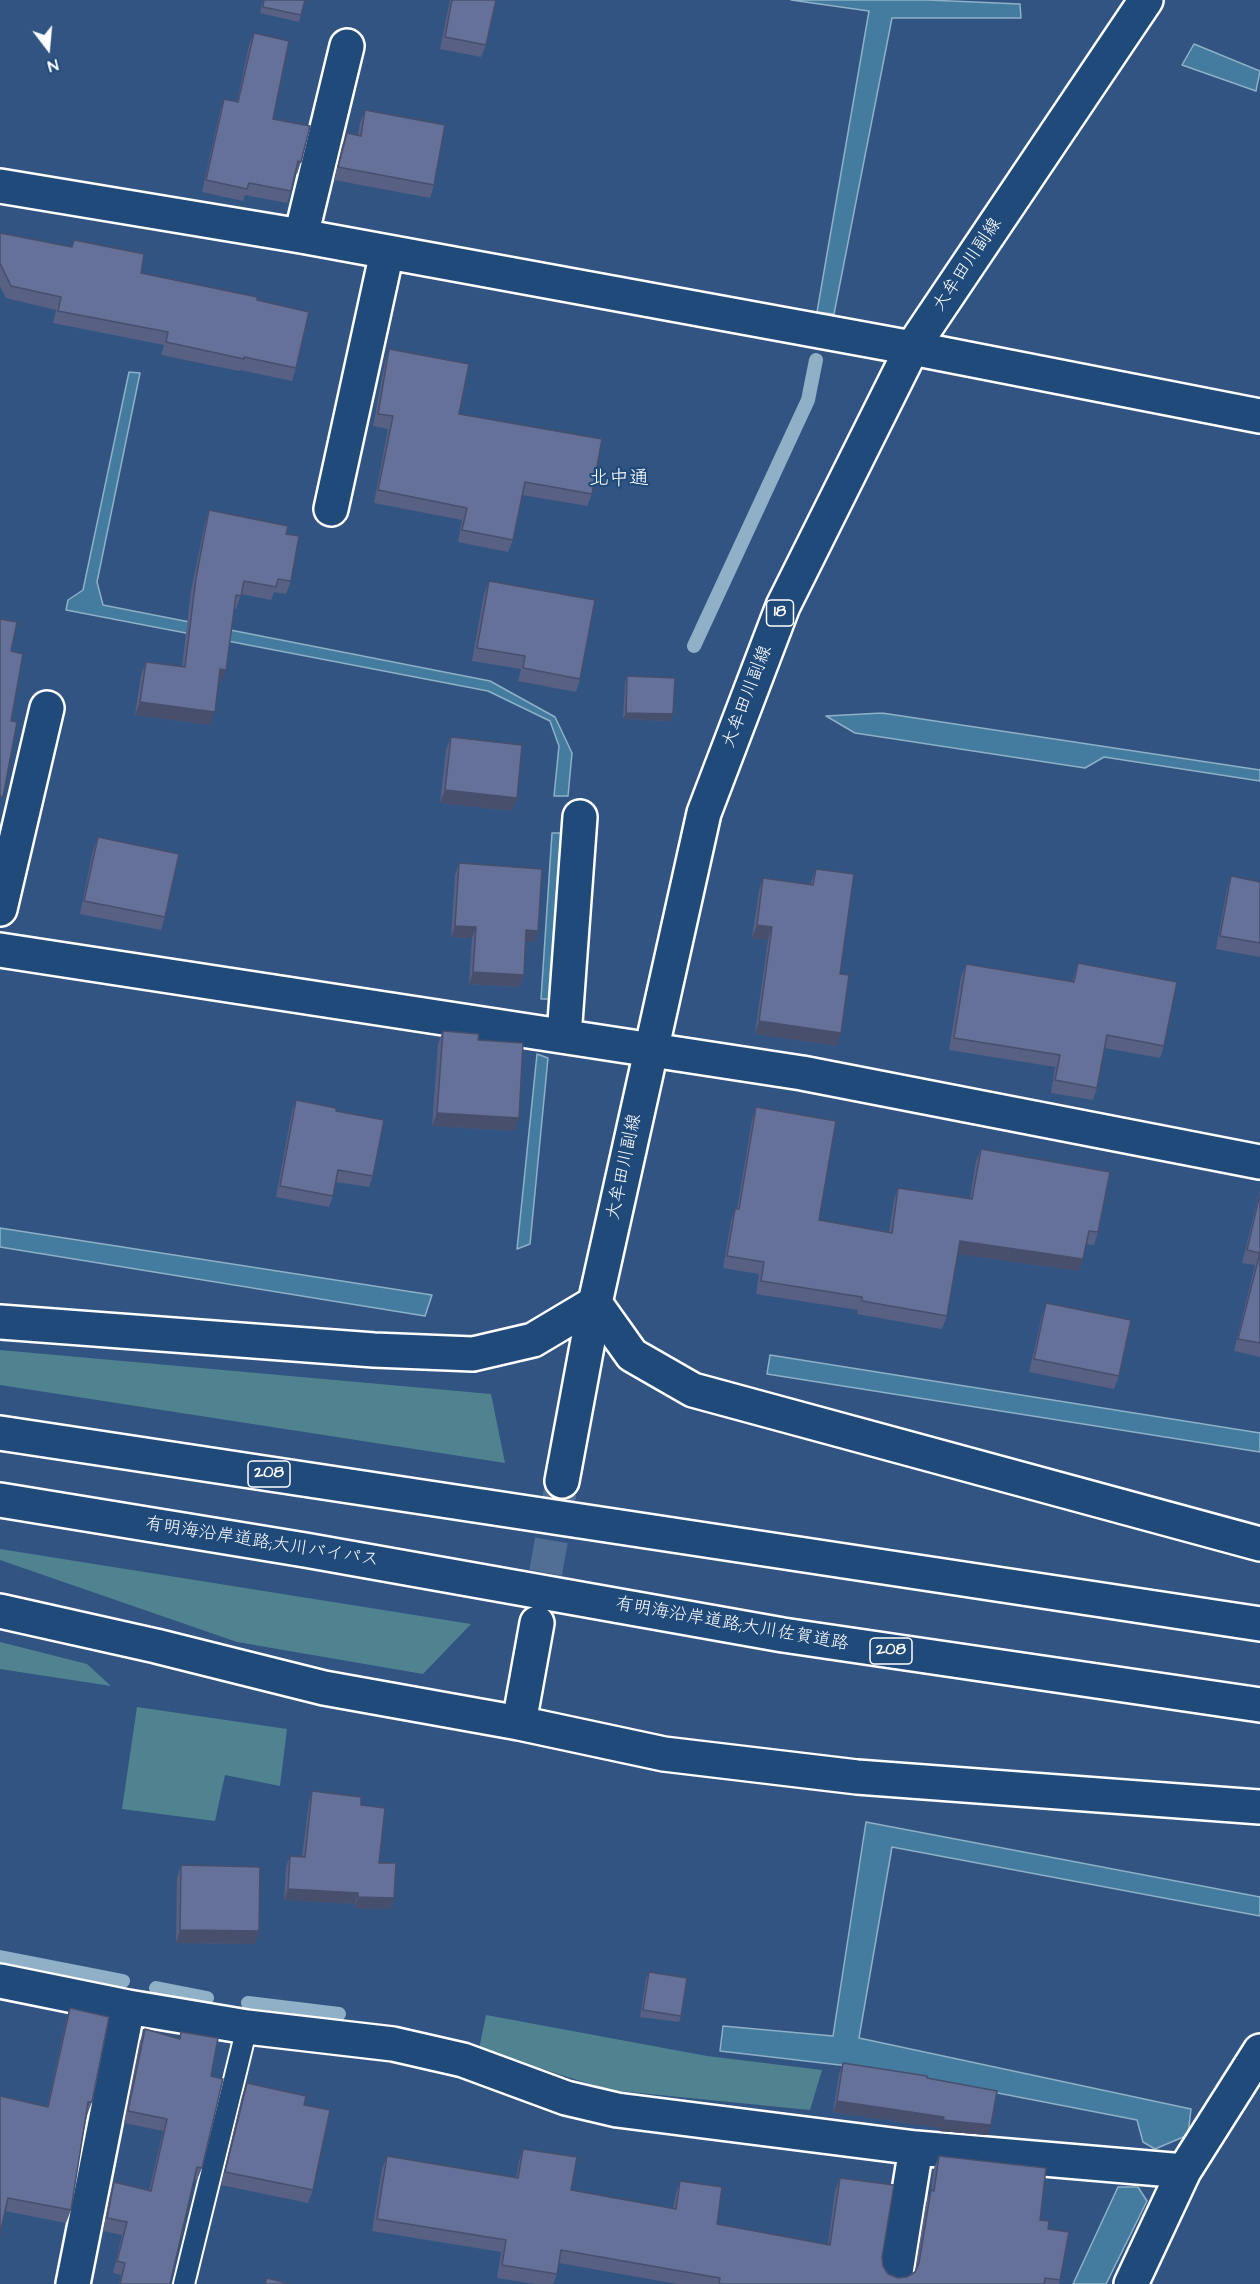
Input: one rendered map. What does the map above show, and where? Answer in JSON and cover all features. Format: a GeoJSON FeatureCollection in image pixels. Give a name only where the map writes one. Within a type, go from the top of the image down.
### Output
{"type":"FeatureCollection","features":[{"type":"Feature","properties":{"kind":"main road","name":"大牟田川副線"},"geometry":{"type":"LineString","coordinates":[[562,1481],[596,1303],[704,813],[783,606],[912,348],[1146,0]]}},
{"type":"Feature","properties":{"kind":"main road"},"geometry":{"type":"LineString","coordinates":[[301,236],[347,46]]}},
{"type":"Feature","properties":{"kind":"main road"},"geometry":{"type":"LineString","coordinates":[[0,186],[301,236],[912,348],[1260,416]]}},
{"type":"Feature","properties":{"kind":"main road"},"geometry":{"type":"LineString","coordinates":[[331,509],[387,252]]}},
{"type":"Feature","properties":{"kind":"main road"},"geometry":{"type":"LineString","coordinates":[[0,909],[47,708]]}},
{"type":"Feature","properties":{"kind":"main road"},"geometry":{"type":"LineString","coordinates":[[564,1036],[580,817]]}},
{"type":"Feature","properties":{"kind":"main road"},"geometry":{"type":"LineString","coordinates":[[0,950],[802,1072],[1260,1162]]}},
{"type":"Feature","properties":{"kind":"main road"},"geometry":{"type":"LineString","coordinates":[[0,1322],[374,1350],[473,1353],[533,1340],[596,1303],[632,1355],[693,1390],[1260,1544]]}},
{"type":"Feature","properties":{"kind":"main road","name":"208"},"geometry":{"type":"LineString","coordinates":[[0,1433],[1260,1624]]}},
{"type":"Feature","properties":{"kind":"main road","name":"有明海沿岸道路;大川バイパス"},"geometry":{"type":"LineString","coordinates":[[0,1500],[524,1589]]}},
{"type":"Feature","properties":{"kind":"main road","name":"有明海沿岸道路;大川佐賀道路"},"geometry":{"type":"LineString","coordinates":[[524,1589],[783,1635],[1260,1705]]}},
{"type":"Feature","properties":{"kind":"main road"},"geometry":{"type":"LineString","coordinates":[[0,1611],[156,1646],[324,1688],[519,1723],[664,1754],[857,1777],[1260,1807]]}},
{"type":"Feature","properties":{"kind":"main road"},"geometry":{"type":"LineString","coordinates":[[519,1723],[537,1623]]}},
{"type":"Feature","properties":{"kind":"main road"},"geometry":{"type":"LineString","coordinates":[[0,1981],[128,2007],[417,2049],[463,2060],[566,2098],[617,2110],[916,2148],[1184,2171]]}},
{"type":"Feature","properties":{"kind":"main road"},"geometry":{"type":"LineString","coordinates":[[73,2284],[128,2007]]}},
{"type":"Feature","properties":{"kind":"main road"},"geometry":{"type":"LineString","coordinates":[[1131,2284],[1184,2171],[1260,2051]]}},
{"type":"Feature","properties":{"kind":"main road"},"geometry":{"type":"LineString","coordinates":[[896,2272],[916,2148]]}},
{"type":"Feature","properties":{"kind":"lane"},"geometry":{"type":"LineString","coordinates":[[184,2284],[247,2026]]}},
{"type":"Feature","properties":{"kind":"green space"},"geometry":{"type":"Polygon","coordinates":[[[0,1350],[491,1394],[505,1463],[0,1385],[0,1350]]]}},
{"type":"Feature","properties":{"kind":"green space"},"geometry":{"type":"Polygon","coordinates":[[[0,1549],[471,1624],[423,1674],[237,1642],[0,1560],[0,1549]]]}},
{"type":"Feature","properties":{"kind":"green space"},"geometry":{"type":"Polygon","coordinates":[[[0,1642],[87,1664],[111,1686],[0,1669],[0,1642]]]}},
{"type":"Feature","properties":{"kind":"green space"},"geometry":{"type":"Polygon","coordinates":[[[137,1707],[287,1729],[280,1786],[225,1775],[215,1821],[122,1809],[137,1707]]]}},
{"type":"Feature","properties":{"kind":"green space"},"geometry":{"type":"Polygon","coordinates":[[[486,2015],[707,2056],[822,2070],[810,2110],[609,2090],[479,2049],[486,2015]]]}},
{"type":"Feature","properties":{"kind":"water"},"geometry":{"type":"Polygon","coordinates":[[[791,0],[928,0],[1020,4],[1021,18],[892,18],[834,314],[817,312],[869,11],[791,0]]]}},
{"type":"Feature","properties":{"kind":"water"},"geometry":{"type":"Polygon","coordinates":[[[1194,44],[1260,71],[1256,91],[1182,65],[1194,44]]]}},
{"type":"Feature","properties":{"kind":"water"},"geometry":{"type":"Polygon","coordinates":[[[129,372],[140,373],[97,582],[103,605],[490,681],[555,717],[572,753],[568,796],[554,796],[559,746],[550,721],[488,691],[66,610],[68,600],[83,590],[129,372]]]}},
{"type":"Feature","properties":{"kind":"water"},"geometry":{"type":"Polygon","coordinates":[[[882,713],[1260,770],[1260,781],[1104,757],[1085,768],[855,733],[826,716],[882,713]]]}},
{"type":"Feature","properties":{"kind":"water"},"geometry":{"type":"Polygon","coordinates":[[[552,833],[568,833],[555,999],[541,999],[552,833]]]}},
{"type":"Feature","properties":{"kind":"water"},"geometry":{"type":"Polygon","coordinates":[[[537,1054],[548,1058],[530,1244],[517,1249],[537,1054]]]}},
{"type":"Feature","properties":{"kind":"water"},"geometry":{"type":"Polygon","coordinates":[[[0,1228],[432,1295],[425,1316],[0,1247],[0,1228]]]}},
{"type":"Feature","properties":{"kind":"water"},"geometry":{"type":"Polygon","coordinates":[[[770,1355],[1260,1433],[1260,1452],[767,1374],[770,1355]]]}},
{"type":"Feature","properties":{"kind":"water"},"geometry":{"type":"Polygon","coordinates":[[[866,1822],[1260,1897],[1260,1916],[892,1847],[859,2038],[1191,2109],[1188,2135],[1155,2149],[1143,2142],[1137,2120],[874,2069],[720,2051],[723,2026],[833,2036],[866,1822]]]}},
{"type":"Feature","properties":{"kind":"water"},"geometry":{"type":"Polygon","coordinates":[[[1118,2187],[1138,2187],[1147,2201],[1106,2284],[1073,2284],[1118,2187]]]}},
{"type":"Feature","properties":{"kind":"building"},"geometry":{"type":"Polygon","coordinates":[[[264,0],[305,0],[301,15],[263,7],[264,0]]]}},
{"type":"Feature","properties":{"kind":"building"},"geometry":{"type":"Polygon","coordinates":[[[452,0],[496,0],[486,45],[445,37],[452,0]]]}},
{"type":"Feature","properties":{"kind":"building"},"geometry":{"type":"Polygon","coordinates":[[[254,33],[289,41],[273,119],[310,126],[291,191],[249,183],[247,189],[206,180],[224,99],[238,102],[254,33]]]}},
{"type":"Feature","properties":{"kind":"building"},"geometry":{"type":"Polygon","coordinates":[[[365,110],[445,125],[434,185],[338,167],[347,133],[361,136],[365,110]]]}},
{"type":"Feature","properties":{"kind":"building"},"geometry":{"type":"Polygon","coordinates":[[[0,233],[72,247],[74,240],[144,254],[141,273],[257,297],[257,300],[309,312],[296,368],[166,342],[168,332],[58,311],[61,297],[11,286],[0,263],[0,233]]]}},
{"type":"Feature","properties":{"kind":"building"},"geometry":{"type":"Polygon","coordinates":[[[389,349],[469,364],[459,414],[602,439],[592,494],[525,482],[513,540],[462,530],[467,508],[378,490],[393,416],[378,414],[389,349]]]}},
{"type":"Feature","properties":{"kind":"building"},"geometry":{"type":"Polygon","coordinates":[[[209,510],[288,526],[286,534],[299,536],[291,581],[278,579],[276,587],[244,581],[241,596],[236,595],[226,670],[220,669],[215,712],[140,702],[146,662],[185,667],[196,578],[209,510]]]}},
{"type":"Feature","properties":{"kind":"building"},"geometry":{"type":"Polygon","coordinates":[[[489,581],[595,600],[580,679],[523,668],[525,656],[477,648],[489,581]]]}},
{"type":"Feature","properties":{"kind":"building"},"geometry":{"type":"Polygon","coordinates":[[[0,619],[17,622],[11,651],[23,654],[11,721],[17,722],[3,797],[0,796],[0,619]]]}},
{"type":"Feature","properties":{"kind":"building"},"geometry":{"type":"Polygon","coordinates":[[[627,676],[675,678],[673,714],[626,713],[627,676]]]}},
{"type":"Feature","properties":{"kind":"building"},"geometry":{"type":"Polygon","coordinates":[[[451,737],[522,745],[517,798],[445,790],[451,737]]]}},
{"type":"Feature","properties":{"kind":"building"},"geometry":{"type":"Polygon","coordinates":[[[98,837],[179,854],[165,917],[84,901],[98,837]]]}},
{"type":"Feature","properties":{"kind":"building"},"geometry":{"type":"Polygon","coordinates":[[[459,863],[542,869],[538,931],[526,930],[524,975],[473,972],[476,927],[455,926],[459,863]]]}},
{"type":"Feature","properties":{"kind":"building"},"geometry":{"type":"Polygon","coordinates":[[[816,869],[854,874],[840,974],[849,975],[841,1033],[759,1021],[772,927],[757,925],[763,878],[813,885],[816,869]]]}},
{"type":"Feature","properties":{"kind":"building"},"geometry":{"type":"Polygon","coordinates":[[[1231,876],[1260,882],[1260,943],[1220,936],[1231,876]]]}},
{"type":"Feature","properties":{"kind":"building"},"geometry":{"type":"Polygon","coordinates":[[[1078,963],[1177,982],[1164,1046],[1107,1035],[1097,1088],[1055,1080],[1060,1055],[954,1038],[966,964],[1074,982],[1078,963]]]}},
{"type":"Feature","properties":{"kind":"building"},"geometry":{"type":"Polygon","coordinates":[[[443,1031],[479,1034],[478,1040],[523,1043],[519,1118],[437,1113],[443,1031]]]}},
{"type":"Feature","properties":{"kind":"building"},"geometry":{"type":"Polygon","coordinates":[[[296,1100],[336,1108],[336,1111],[384,1120],[373,1176],[338,1170],[333,1196],[280,1186],[296,1100]]]}},
{"type":"Feature","properties":{"kind":"building"},"geometry":{"type":"Polygon","coordinates":[[[756,1107],[836,1121],[819,1220],[892,1233],[898,1188],[972,1199],[981,1149],[1110,1172],[1098,1232],[1089,1231],[1083,1259],[960,1241],[947,1316],[862,1301],[862,1297],[761,1281],[764,1262],[727,1256],[735,1209],[739,1209],[756,1107]]]}},
{"type":"Feature","properties":{"kind":"building"},"geometry":{"type":"Polygon","coordinates":[[[1260,1194],[1260,1253],[1247,1250],[1260,1194]]]}},
{"type":"Feature","properties":{"kind":"building"},"geometry":{"type":"Polygon","coordinates":[[[1260,1253],[1260,1343],[1238,1339],[1260,1253]]]}},
{"type":"Feature","properties":{"kind":"building"},"geometry":{"type":"Polygon","coordinates":[[[1046,1303],[1131,1320],[1119,1376],[1034,1359],[1046,1303]]]}},
{"type":"Feature","properties":{"kind":"building"},"geometry":{"type":"Polygon","coordinates":[[[312,1791],[361,1797],[361,1805],[385,1808],[379,1863],[396,1863],[394,1898],[358,1897],[358,1893],[288,1889],[290,1856],[305,1857],[312,1791]]]}},
{"type":"Feature","properties":{"kind":"building"},"geometry":{"type":"Polygon","coordinates":[[[181,1865],[260,1867],[259,1931],[180,1930],[181,1865]]]}},
{"type":"Feature","properties":{"kind":"building"},"geometry":{"type":"Polygon","coordinates":[[[649,1972],[687,1978],[681,2016],[643,2010],[649,1972]]]}},
{"type":"Feature","properties":{"kind":"building"},"geometry":{"type":"Polygon","coordinates":[[[70,2008],[109,2017],[92,2102],[88,2102],[71,2210],[8,2198],[0,2234],[0,2096],[48,2107],[70,2008]]]}},
{"type":"Feature","properties":{"kind":"building"},"geometry":{"type":"Polygon","coordinates":[[[145,2029],[180,2039],[181,2032],[218,2038],[211,2076],[223,2079],[202,2168],[197,2167],[170,2284],[120,2284],[125,2263],[117,2261],[127,2222],[107,2218],[114,2182],[151,2191],[167,2119],[128,2111],[145,2029]]]}},
{"type":"Feature","properties":{"kind":"building"},"geometry":{"type":"Polygon","coordinates":[[[843,2063],[927,2076],[927,2078],[997,2091],[991,2125],[943,2120],[944,2117],[837,2101],[843,2063]]]}},
{"type":"Feature","properties":{"kind":"building"},"geometry":{"type":"Polygon","coordinates":[[[247,2083],[306,2096],[304,2105],[330,2110],[313,2190],[225,2172],[247,2083]]]}},
{"type":"Feature","properties":{"kind":"building"},"geometry":{"type":"Polygon","coordinates":[[[523,2149],[577,2157],[571,2190],[676,2209],[680,2181],[722,2187],[717,2224],[830,2245],[840,2178],[894,2185],[882,2257],[883,2266],[888,2274],[898,2278],[907,2277],[915,2272],[919,2263],[939,2156],[1046,2168],[1040,2220],[1049,2221],[1048,2229],[1069,2232],[1060,2280],[1045,2278],[1044,2284],[719,2284],[720,2278],[561,2250],[557,2274],[502,2265],[506,2240],[377,2219],[387,2156],[518,2178],[523,2149]]]}},
{"type":"Feature","properties":{"kind":"building"},"geometry":{"type":"Polygon","coordinates":[[[267,2278],[290,2284],[265,2284],[267,2278]]]}},
{"type":"Feature","properties":{"kind":"waterway"},"geometry":{"type":"LineString","coordinates":[[694,646],[808,400],[816,360]]}},
{"type":"Feature","properties":{"kind":"waterway"},"geometry":{"type":"LineString","coordinates":[[0,1957],[123,1981]]}},
{"type":"Feature","properties":{"kind":"waterway"},"geometry":{"type":"LineString","coordinates":[[156,1988],[207,1998]]}},
{"type":"Feature","properties":{"kind":"waterway"},"geometry":{"type":"LineString","coordinates":[[248,2003],[339,2014]]}},
{"type":"Feature","properties":{"kind":"tunnel"},"geometry":{"type":"LineString","coordinates":[[537,1621],[562,1481]]}},
{"type":"Feature","properties":{"kind":"district","name":"北中通"},"geometry":{"type":"Point","coordinates":[619,480]}}]}
